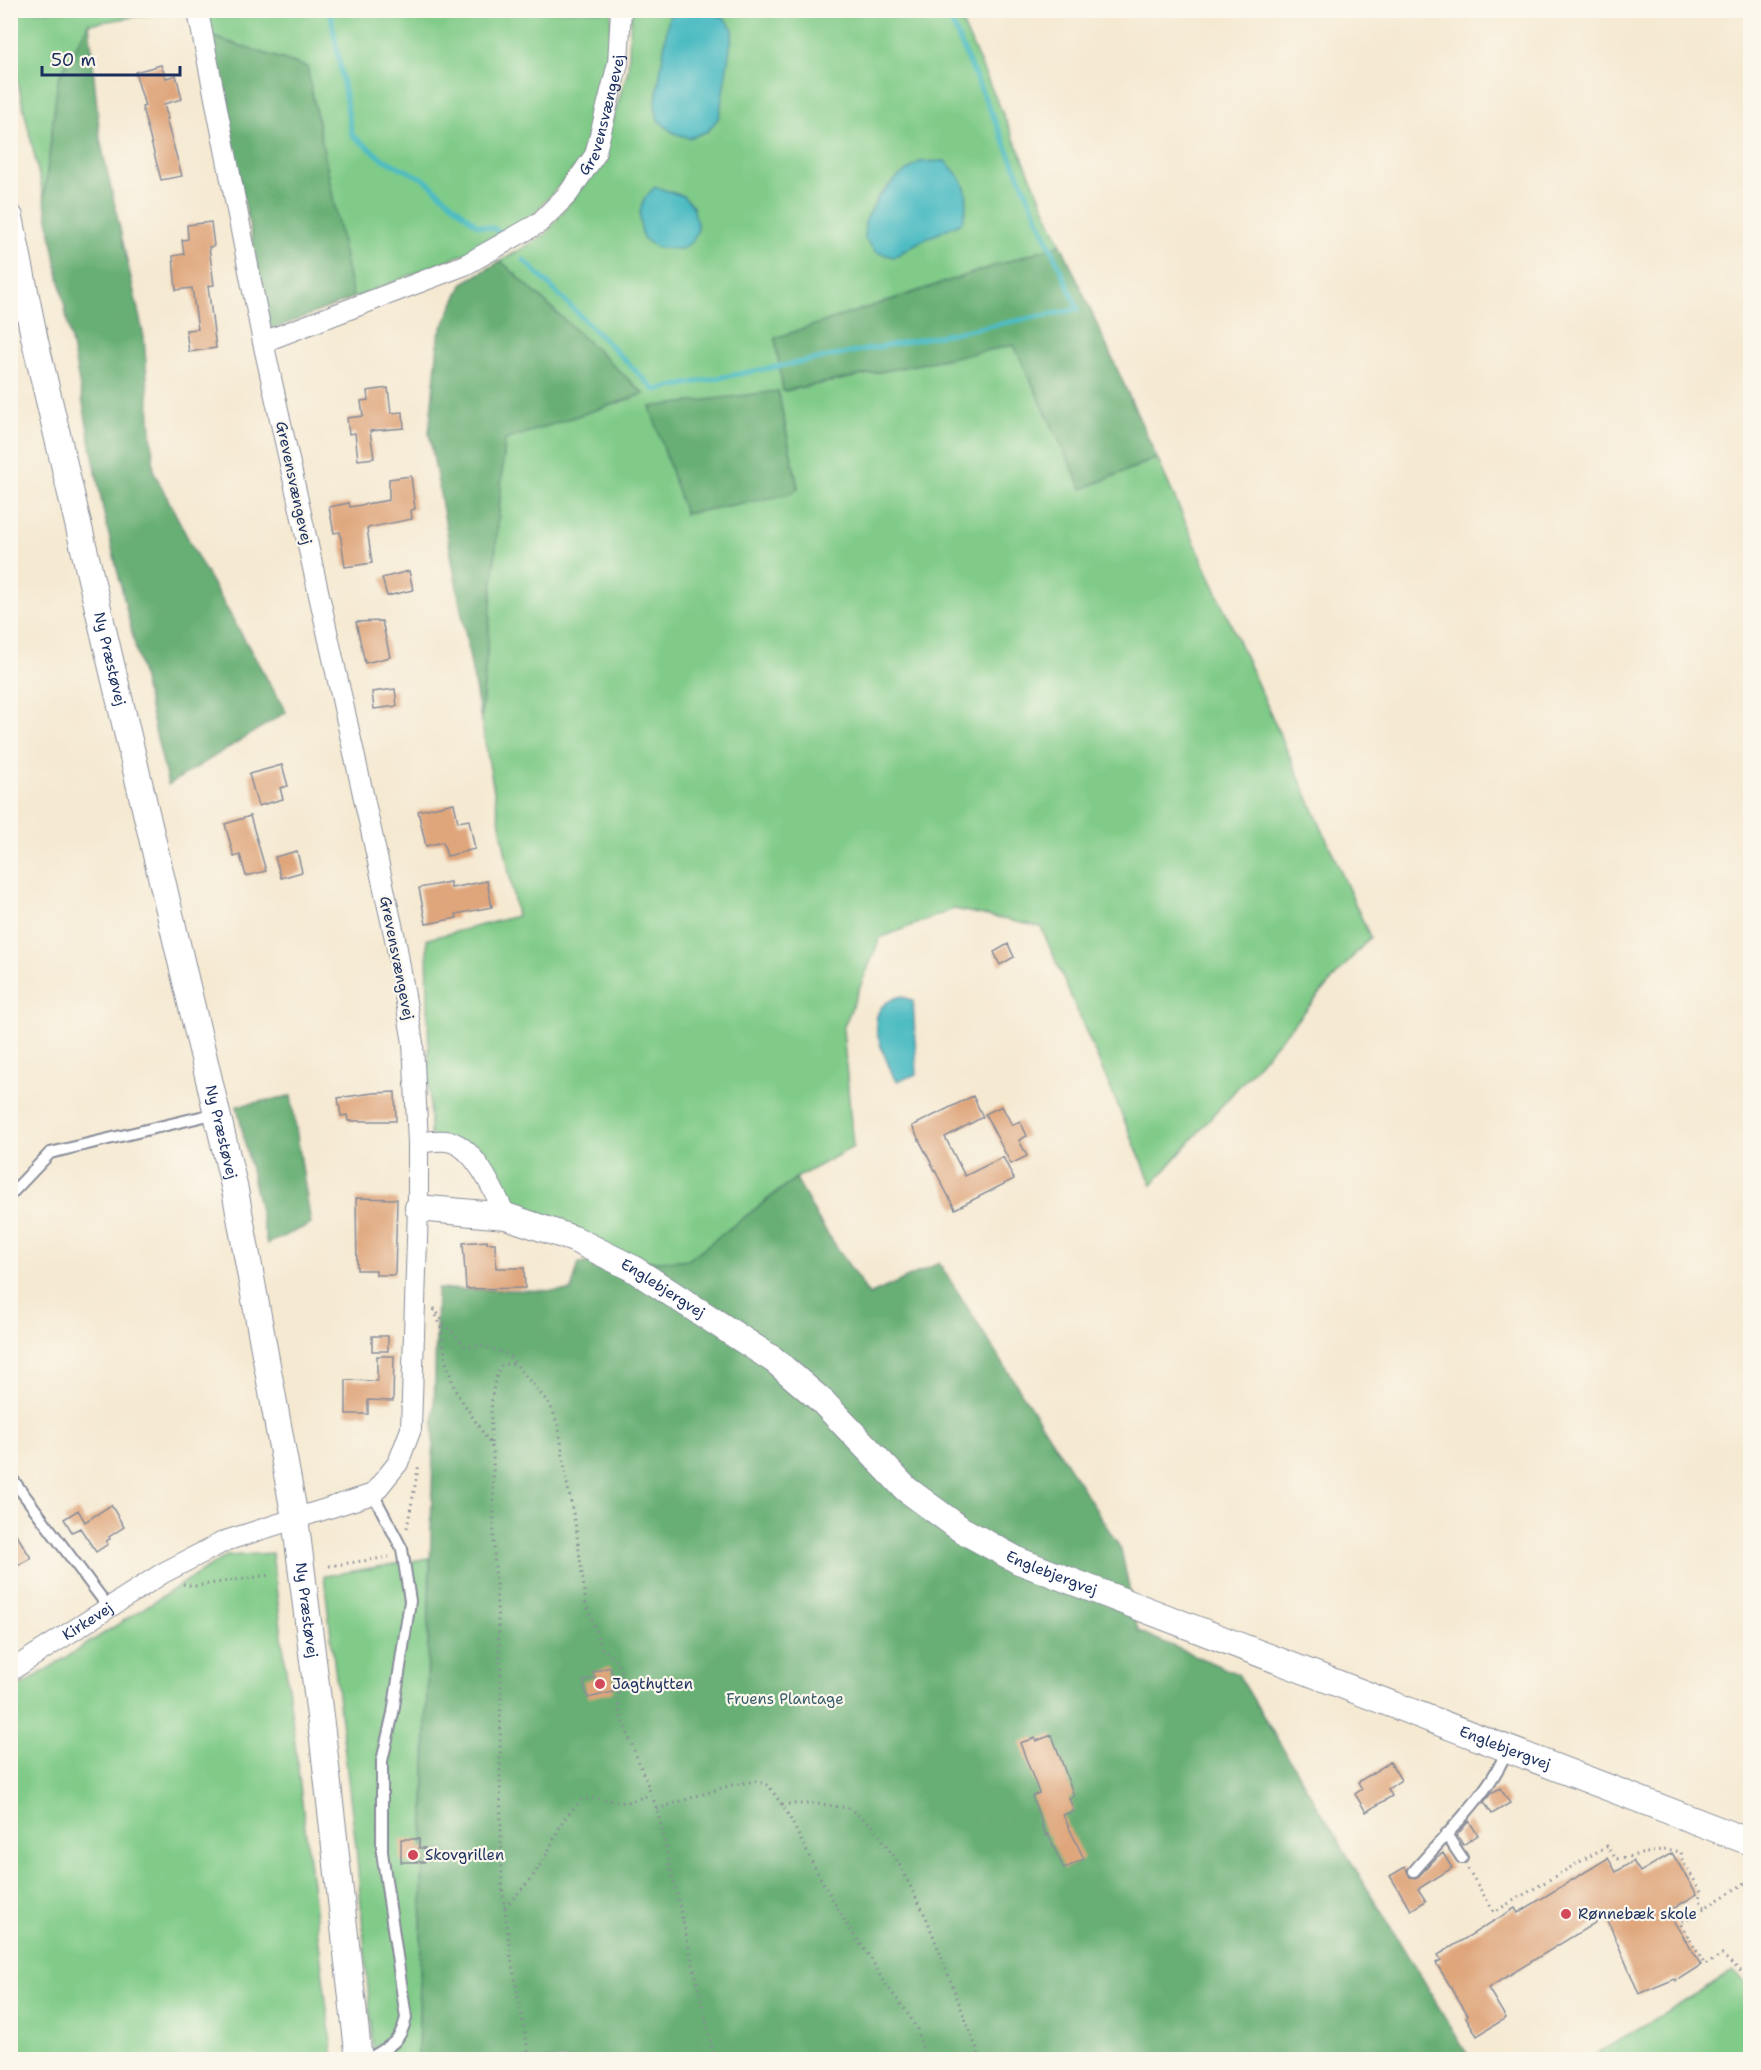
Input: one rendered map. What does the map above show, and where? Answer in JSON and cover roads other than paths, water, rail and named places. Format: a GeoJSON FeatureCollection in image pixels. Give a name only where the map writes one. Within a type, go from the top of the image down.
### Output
{"type":"FeatureCollection","features":[{"type":"Feature","properties":{"kind":"street","name":"Grevensvængevej"},"geometry":{"type":"LineString","coordinates":[[263,342],[465,266],[539,223],[568,194],[595,155],[618,63],[621,10]]}},
{"type":"Feature","properties":{"kind":"street","name":"Grevensvængevej"},"geometry":{"type":"LineString","coordinates":[[198,12],[263,342],[396,943],[412,1043],[418,1143],[418,1208],[411,1429],[398,1463],[373,1494]]}},
{"type":"Feature","properties":{"kind":"street","name":"Ny Præstøvej"},"geometry":{"type":"LineString","coordinates":[[10,217],[40,364],[237,1202],[295,1518],[359,2060]]}},
{"type":"Feature","properties":{"kind":"street"},"geometry":{"type":"LineString","coordinates":[[418,1143],[448,1141],[469,1153],[486,1177],[506,1216]]}},
{"type":"Feature","properties":{"kind":"street","name":"Englebjergvej"},"geometry":{"type":"LineString","coordinates":[[418,1208],[506,1216],[574,1239],[632,1268],[774,1360],[824,1402],[906,1489],[962,1530],[1019,1561],[1750,1842]]}},
{"type":"Feature","properties":{"kind":"street"},"geometry":{"type":"LineString","coordinates":[[295,1518],[373,1494]]}},
{"type":"Feature","properties":{"kind":"street","name":"Kirkevej"},"geometry":{"type":"LineString","coordinates":[[10,1671],[163,1573],[225,1541],[295,1518]]}},
{"type":"Feature","properties":{"kind":"lane"},"geometry":{"type":"LineString","coordinates":[[10,1195],[50,1153],[217,1113]]}},
{"type":"Feature","properties":{"kind":"lane"},"geometry":{"type":"LineString","coordinates":[[10,1476],[109,1608]]}},
{"type":"Feature","properties":{"kind":"lane"},"geometry":{"type":"LineString","coordinates":[[367,2060],[401,2035],[406,2018],[382,1852],[382,1761],[393,1713],[410,1601],[402,1549],[373,1494]]}},
{"type":"Feature","properties":{"kind":"lane"},"geometry":{"type":"LineString","coordinates":[[1414,1871],[1490,1783],[1508,1749]]}},
{"type":"Feature","properties":{"kind":"lane"},"geometry":{"type":"LineString","coordinates":[[1446,1834],[1462,1858]]}},
{"type":"Feature","properties":{"kind":"water"},"geometry":{"type":"Polygon","coordinates":[[[704,10],[724,18],[733,29],[719,117],[708,131],[689,138],[674,133],[658,120],[655,106],[669,17],[683,11],[704,10]]]}},
{"type":"Feature","properties":{"kind":"water"},"geometry":{"type":"Polygon","coordinates":[[[945,161],[958,175],[965,188],[967,203],[962,222],[919,242],[894,257],[876,252],[865,239],[865,222],[878,197],[899,176],[920,162],[945,161]]]}},
{"type":"Feature","properties":{"kind":"water"},"geometry":{"type":"Polygon","coordinates":[[[655,187],[683,196],[693,206],[698,229],[693,241],[681,249],[658,248],[643,238],[640,210],[645,199],[655,187]]]}},
{"type":"Feature","properties":{"kind":"water"},"geometry":{"type":"Polygon","coordinates":[[[902,996],[913,1001],[917,1074],[898,1081],[894,1078],[880,1042],[876,1019],[880,1009],[888,1001],[902,996]]]}},
{"type":"Feature","properties":{"kind":"waterway"},"geometry":{"type":"LineString","coordinates":[[330,10],[352,135],[383,159],[424,179],[477,225],[495,229],[502,236]]}},
{"type":"Feature","properties":{"kind":"waterway"},"geometry":{"type":"LineString","coordinates":[[524,260],[655,390],[1078,309],[946,10]]}},
{"type":"Feature","properties":{"kind":"place","name":"Jagthytten"},"geometry":{"type":"Point","coordinates":[600,1684]}},
{"type":"Feature","properties":{"kind":"place","name":"Skovgrillen"},"geometry":{"type":"Point","coordinates":[413,1855]}},
{"type":"Feature","properties":{"kind":"place","name":"Rønnebæk skole"},"geometry":{"type":"Point","coordinates":[1566,1914]}},
{"type":"Feature","properties":{"kind":"park label","name":"Fruens Plantage"},"geometry":{"type":"Point","coordinates":[785,1699]}}]}
